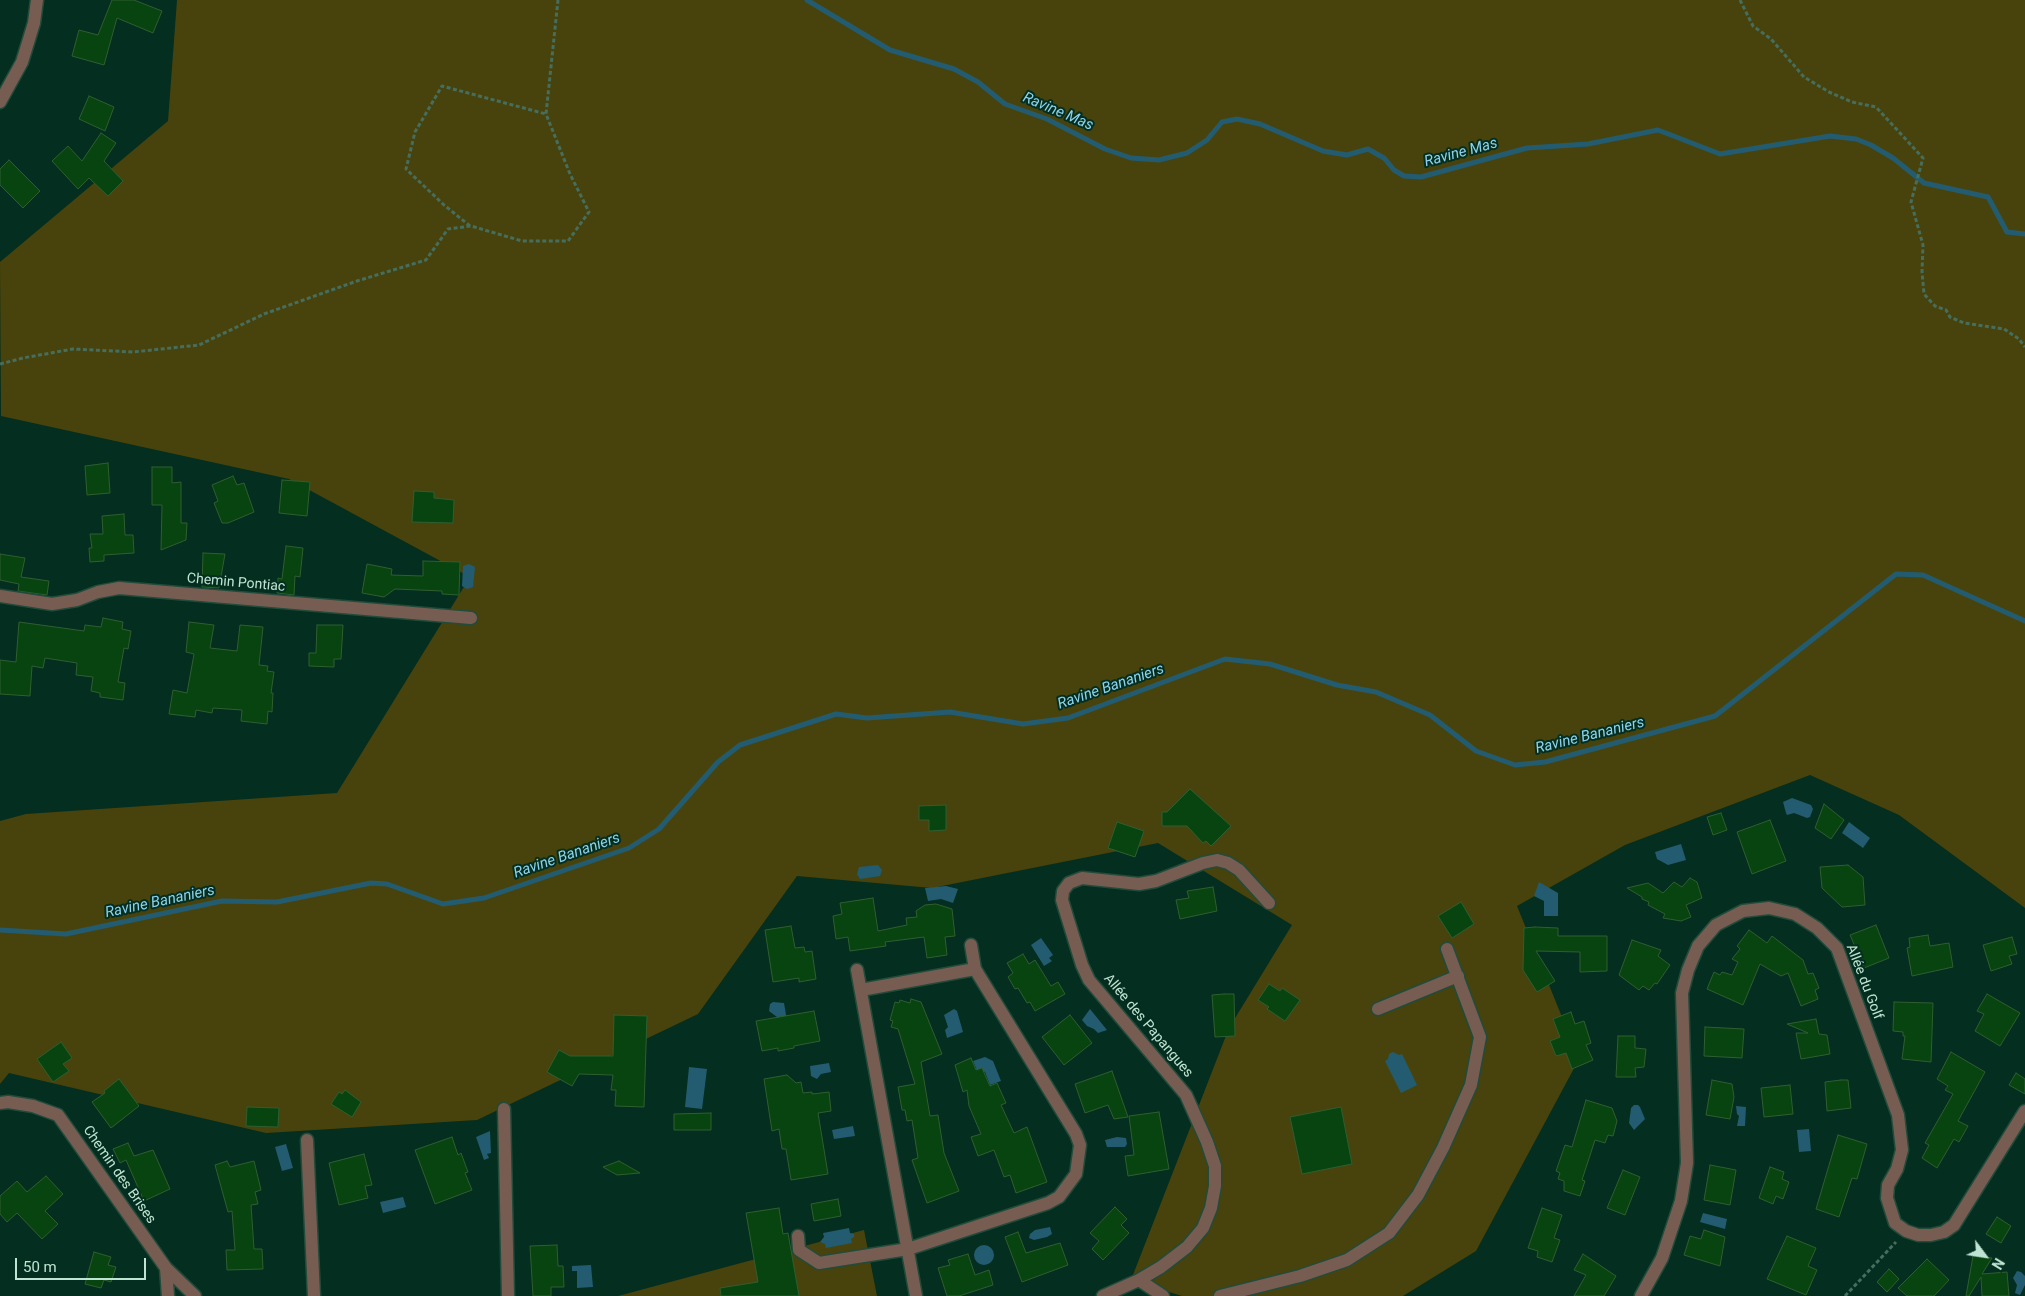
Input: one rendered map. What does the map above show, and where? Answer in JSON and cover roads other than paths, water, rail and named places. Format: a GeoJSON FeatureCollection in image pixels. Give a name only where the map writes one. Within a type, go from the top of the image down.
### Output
{"type":"FeatureCollection","features":[{"type":"Feature","properties":{"kind":"street"},"geometry":{"type":"LineString","coordinates":[[0,102],[22,62],[34,23],[37,0]]}},
{"type":"Feature","properties":{"kind":"street","name":"Chemin Pontiac"},"geometry":{"type":"LineString","coordinates":[[0,596],[52,604],[77,600],[98,592],[118,588],[471,618]]}},
{"type":"Feature","properties":{"kind":"street","name":"Allée des Papangues"},"geometry":{"type":"LineString","coordinates":[[1103,1296],[1139,1280],[1187,1247],[1203,1228],[1213,1201],[1215,1166],[1207,1142],[1186,1095],[1089,980],[1082,965],[1062,900],[1063,891],[1069,883],[1082,878],[1138,884],[1156,881],[1203,863],[1217,860],[1228,863],[1239,870],[1269,903]]}},
{"type":"Feature","properties":{"kind":"street","name":"Allée du Golf"},"geometry":{"type":"LineString","coordinates":[[1641,1296],[1662,1258],[1682,1201],[1686,1163],[1682,993],[1688,970],[1698,946],[1716,925],[1743,911],[1769,908],[1795,914],[1817,928],[1836,948],[1898,1116],[1902,1150],[1897,1169],[1888,1185],[1887,1198],[1895,1223],[1906,1231],[1918,1235],[1931,1235],[1944,1232],[1954,1225],[2025,1111]]}},
{"type":"Feature","properties":{"kind":"street"},"geometry":{"type":"LineString","coordinates":[[798,1236],[799,1250],[819,1262],[908,1249],[1048,1203],[1059,1197],[1076,1174],[1080,1145],[1071,1123],[975,969],[971,945]]}},
{"type":"Feature","properties":{"kind":"street"},"geometry":{"type":"LineString","coordinates":[[1220,1296],[1300,1276],[1347,1260],[1389,1233],[1418,1195],[1443,1148],[1471,1085],[1480,1037],[1447,948]]}},
{"type":"Feature","properties":{"kind":"street"},"geometry":{"type":"LineString","coordinates":[[861,990],[975,969]]}},
{"type":"Feature","properties":{"kind":"street"},"geometry":{"type":"LineString","coordinates":[[857,970],[916,1296]]}},
{"type":"Feature","properties":{"kind":"street"},"geometry":{"type":"LineString","coordinates":[[1378,1009],[1458,976]]}},
{"type":"Feature","properties":{"kind":"street","name":"Chemin des Brises"},"geometry":{"type":"LineString","coordinates":[[0,1104],[8,1102],[33,1106],[58,1115],[166,1268],[195,1296]]}},
{"type":"Feature","properties":{"kind":"street"},"geometry":{"type":"LineString","coordinates":[[504,1109],[508,1296]]}},
{"type":"Feature","properties":{"kind":"street"},"geometry":{"type":"LineString","coordinates":[[307,1140],[314,1296]]}},
{"type":"Feature","properties":{"kind":"street"},"geometry":{"type":"LineString","coordinates":[[166,1268],[168,1296]]}},
{"type":"Feature","properties":{"kind":"street"},"geometry":{"type":"LineString","coordinates":[[1139,1280],[1163,1296]]}},
{"type":"Feature","properties":{"kind":"water"},"geometry":{"type":"Polygon","coordinates":[[[469,564],[475,567],[473,587],[467,589],[462,586],[463,566],[469,564]]]}},
{"type":"Feature","properties":{"kind":"water"},"geometry":{"type":"Polygon","coordinates":[[[1792,798],[1811,805],[1813,809],[1810,817],[1807,818],[1794,813],[1787,815],[1783,802],[1792,798]]]}},
{"type":"Feature","properties":{"kind":"water"},"geometry":{"type":"Polygon","coordinates":[[[1849,822],[1870,838],[1863,848],[1842,833],[1849,822]]]}},
{"type":"Feature","properties":{"kind":"water"},"geometry":{"type":"Polygon","coordinates":[[[1681,844],[1686,860],[1668,865],[1657,859],[1655,852],[1681,844]]]}},
{"type":"Feature","properties":{"kind":"water"},"geometry":{"type":"Polygon","coordinates":[[[878,865],[882,870],[880,876],[860,879],[857,874],[859,867],[878,865]]]}},
{"type":"Feature","properties":{"kind":"water"},"geometry":{"type":"Polygon","coordinates":[[[1539,882],[1558,893],[1558,916],[1544,916],[1544,901],[1534,896],[1539,882]]]}},
{"type":"Feature","properties":{"kind":"water"},"geometry":{"type":"Polygon","coordinates":[[[946,886],[958,889],[953,903],[941,899],[928,901],[925,888],[946,886]]]}},
{"type":"Feature","properties":{"kind":"water"},"geometry":{"type":"Polygon","coordinates":[[[1041,938],[1053,955],[1049,958],[1052,961],[1044,966],[1031,945],[1041,938]]]}},
{"type":"Feature","properties":{"kind":"water"},"geometry":{"type":"Polygon","coordinates":[[[773,1002],[784,1003],[789,1032],[779,1034],[777,1017],[769,1011],[770,1004],[773,1002]]]}},
{"type":"Feature","properties":{"kind":"water"},"geometry":{"type":"Polygon","coordinates":[[[954,1009],[957,1011],[963,1032],[947,1038],[945,1030],[948,1027],[944,1015],[954,1009]]]}},
{"type":"Feature","properties":{"kind":"water"},"geometry":{"type":"Polygon","coordinates":[[[1090,1009],[1107,1030],[1098,1033],[1087,1026],[1082,1020],[1090,1009]]]}},
{"type":"Feature","properties":{"kind":"water"},"geometry":{"type":"Polygon","coordinates":[[[1393,1052],[1399,1055],[1402,1054],[1417,1085],[1401,1093],[1385,1061],[1388,1059],[1389,1054],[1393,1052]]]}},
{"type":"Feature","properties":{"kind":"water"},"geometry":{"type":"Polygon","coordinates":[[[985,1057],[993,1061],[1001,1081],[990,1085],[985,1072],[978,1073],[973,1061],[985,1057]]]}},
{"type":"Feature","properties":{"kind":"water"},"geometry":{"type":"Polygon","coordinates":[[[829,1063],[831,1072],[821,1074],[817,1079],[811,1076],[810,1066],[829,1063]]]}},
{"type":"Feature","properties":{"kind":"water"},"geometry":{"type":"Polygon","coordinates":[[[689,1067],[707,1069],[702,1109],[685,1107],[689,1067]]]}},
{"type":"Feature","properties":{"kind":"water"},"geometry":{"type":"Polygon","coordinates":[[[1634,1105],[1640,1107],[1645,1119],[1634,1130],[1629,1123],[1631,1108],[1634,1105]]]}},
{"type":"Feature","properties":{"kind":"water"},"geometry":{"type":"Polygon","coordinates":[[[1736,1106],[1746,1107],[1745,1126],[1737,1126],[1739,1116],[1736,1106]]]}},
{"type":"Feature","properties":{"kind":"water"},"geometry":{"type":"Polygon","coordinates":[[[853,1126],[855,1136],[834,1139],[832,1130],[853,1126]]]}},
{"type":"Feature","properties":{"kind":"water"},"geometry":{"type":"Polygon","coordinates":[[[1809,1129],[1811,1151],[1799,1152],[1797,1130],[1809,1129]]]}},
{"type":"Feature","properties":{"kind":"water"},"geometry":{"type":"Polygon","coordinates":[[[490,1131],[491,1153],[487,1154],[489,1158],[484,1160],[476,1137],[490,1131]]]}},
{"type":"Feature","properties":{"kind":"water"},"geometry":{"type":"Polygon","coordinates":[[[1117,1137],[1126,1138],[1127,1144],[1125,1147],[1107,1147],[1105,1140],[1117,1137]]]}},
{"type":"Feature","properties":{"kind":"water"},"geometry":{"type":"Polygon","coordinates":[[[286,1144],[293,1168],[282,1171],[275,1147],[286,1144]]]}},
{"type":"Feature","properties":{"kind":"water"},"geometry":{"type":"Polygon","coordinates":[[[403,1197],[406,1207],[383,1213],[380,1202],[403,1197]]]}},
{"type":"Feature","properties":{"kind":"water"},"geometry":{"type":"Polygon","coordinates":[[[1703,1213],[1727,1219],[1725,1229],[1700,1222],[1703,1213]]]}},
{"type":"Feature","properties":{"kind":"water"},"geometry":{"type":"Polygon","coordinates":[[[1050,1227],[1052,1234],[1047,1237],[1034,1240],[1029,1238],[1030,1234],[1035,1230],[1050,1227]]]}},
{"type":"Feature","properties":{"kind":"water"},"geometry":{"type":"Polygon","coordinates":[[[849,1228],[850,1233],[854,1234],[854,1237],[851,1239],[852,1243],[826,1248],[825,1244],[820,1242],[824,1237],[823,1233],[849,1228]]]}},
{"type":"Feature","properties":{"kind":"water"},"geometry":{"type":"Polygon","coordinates":[[[984,1245],[991,1248],[994,1255],[991,1262],[984,1265],[977,1262],[974,1255],[977,1248],[984,1245]]]}},
{"type":"Feature","properties":{"kind":"water"},"geometry":{"type":"Polygon","coordinates":[[[591,1265],[593,1287],[577,1288],[577,1271],[572,1271],[572,1266],[591,1265]]]}},
{"type":"Feature","properties":{"kind":"water"},"geometry":{"type":"Polygon","coordinates":[[[2017,1271],[2025,1276],[2025,1285],[2020,1295],[2015,1293],[2017,1285],[2013,1278],[2017,1271]]]}},
{"type":"Feature","properties":{"kind":"waterway","name":"Ravine Mas"},"geometry":{"type":"LineString","coordinates":[[807,0],[890,50],[954,69],[978,82],[1005,104],[1047,119],[1105,149],[1131,158],[1159,160],[1187,153],[1207,140],[1222,122],[1237,119],[1260,124],[1323,151],[1347,155],[1368,149],[1384,158],[1394,170],[1404,176],[1421,177],[1527,148],[1588,144],[1658,130],[1720,154],[1830,136],[1856,139],[1871,145],[1893,158],[1924,183],[1988,197],[2007,232],[2025,234]]}},
{"type":"Feature","properties":{"kind":"waterway","name":"Ravine Bananiers"},"geometry":{"type":"LineString","coordinates":[[0,930],[66,934],[222,901],[277,902],[371,883],[387,884],[443,904],[484,898],[629,848],[659,829],[718,762],[740,745],[836,714],[867,718],[950,712],[1023,724],[1068,718],[1225,659],[1270,664],[1337,685],[1376,692],[1430,715],[1476,751],[1515,765],[1545,762],[1715,716],[1896,574],[1923,575],[2025,621]]}}]}
